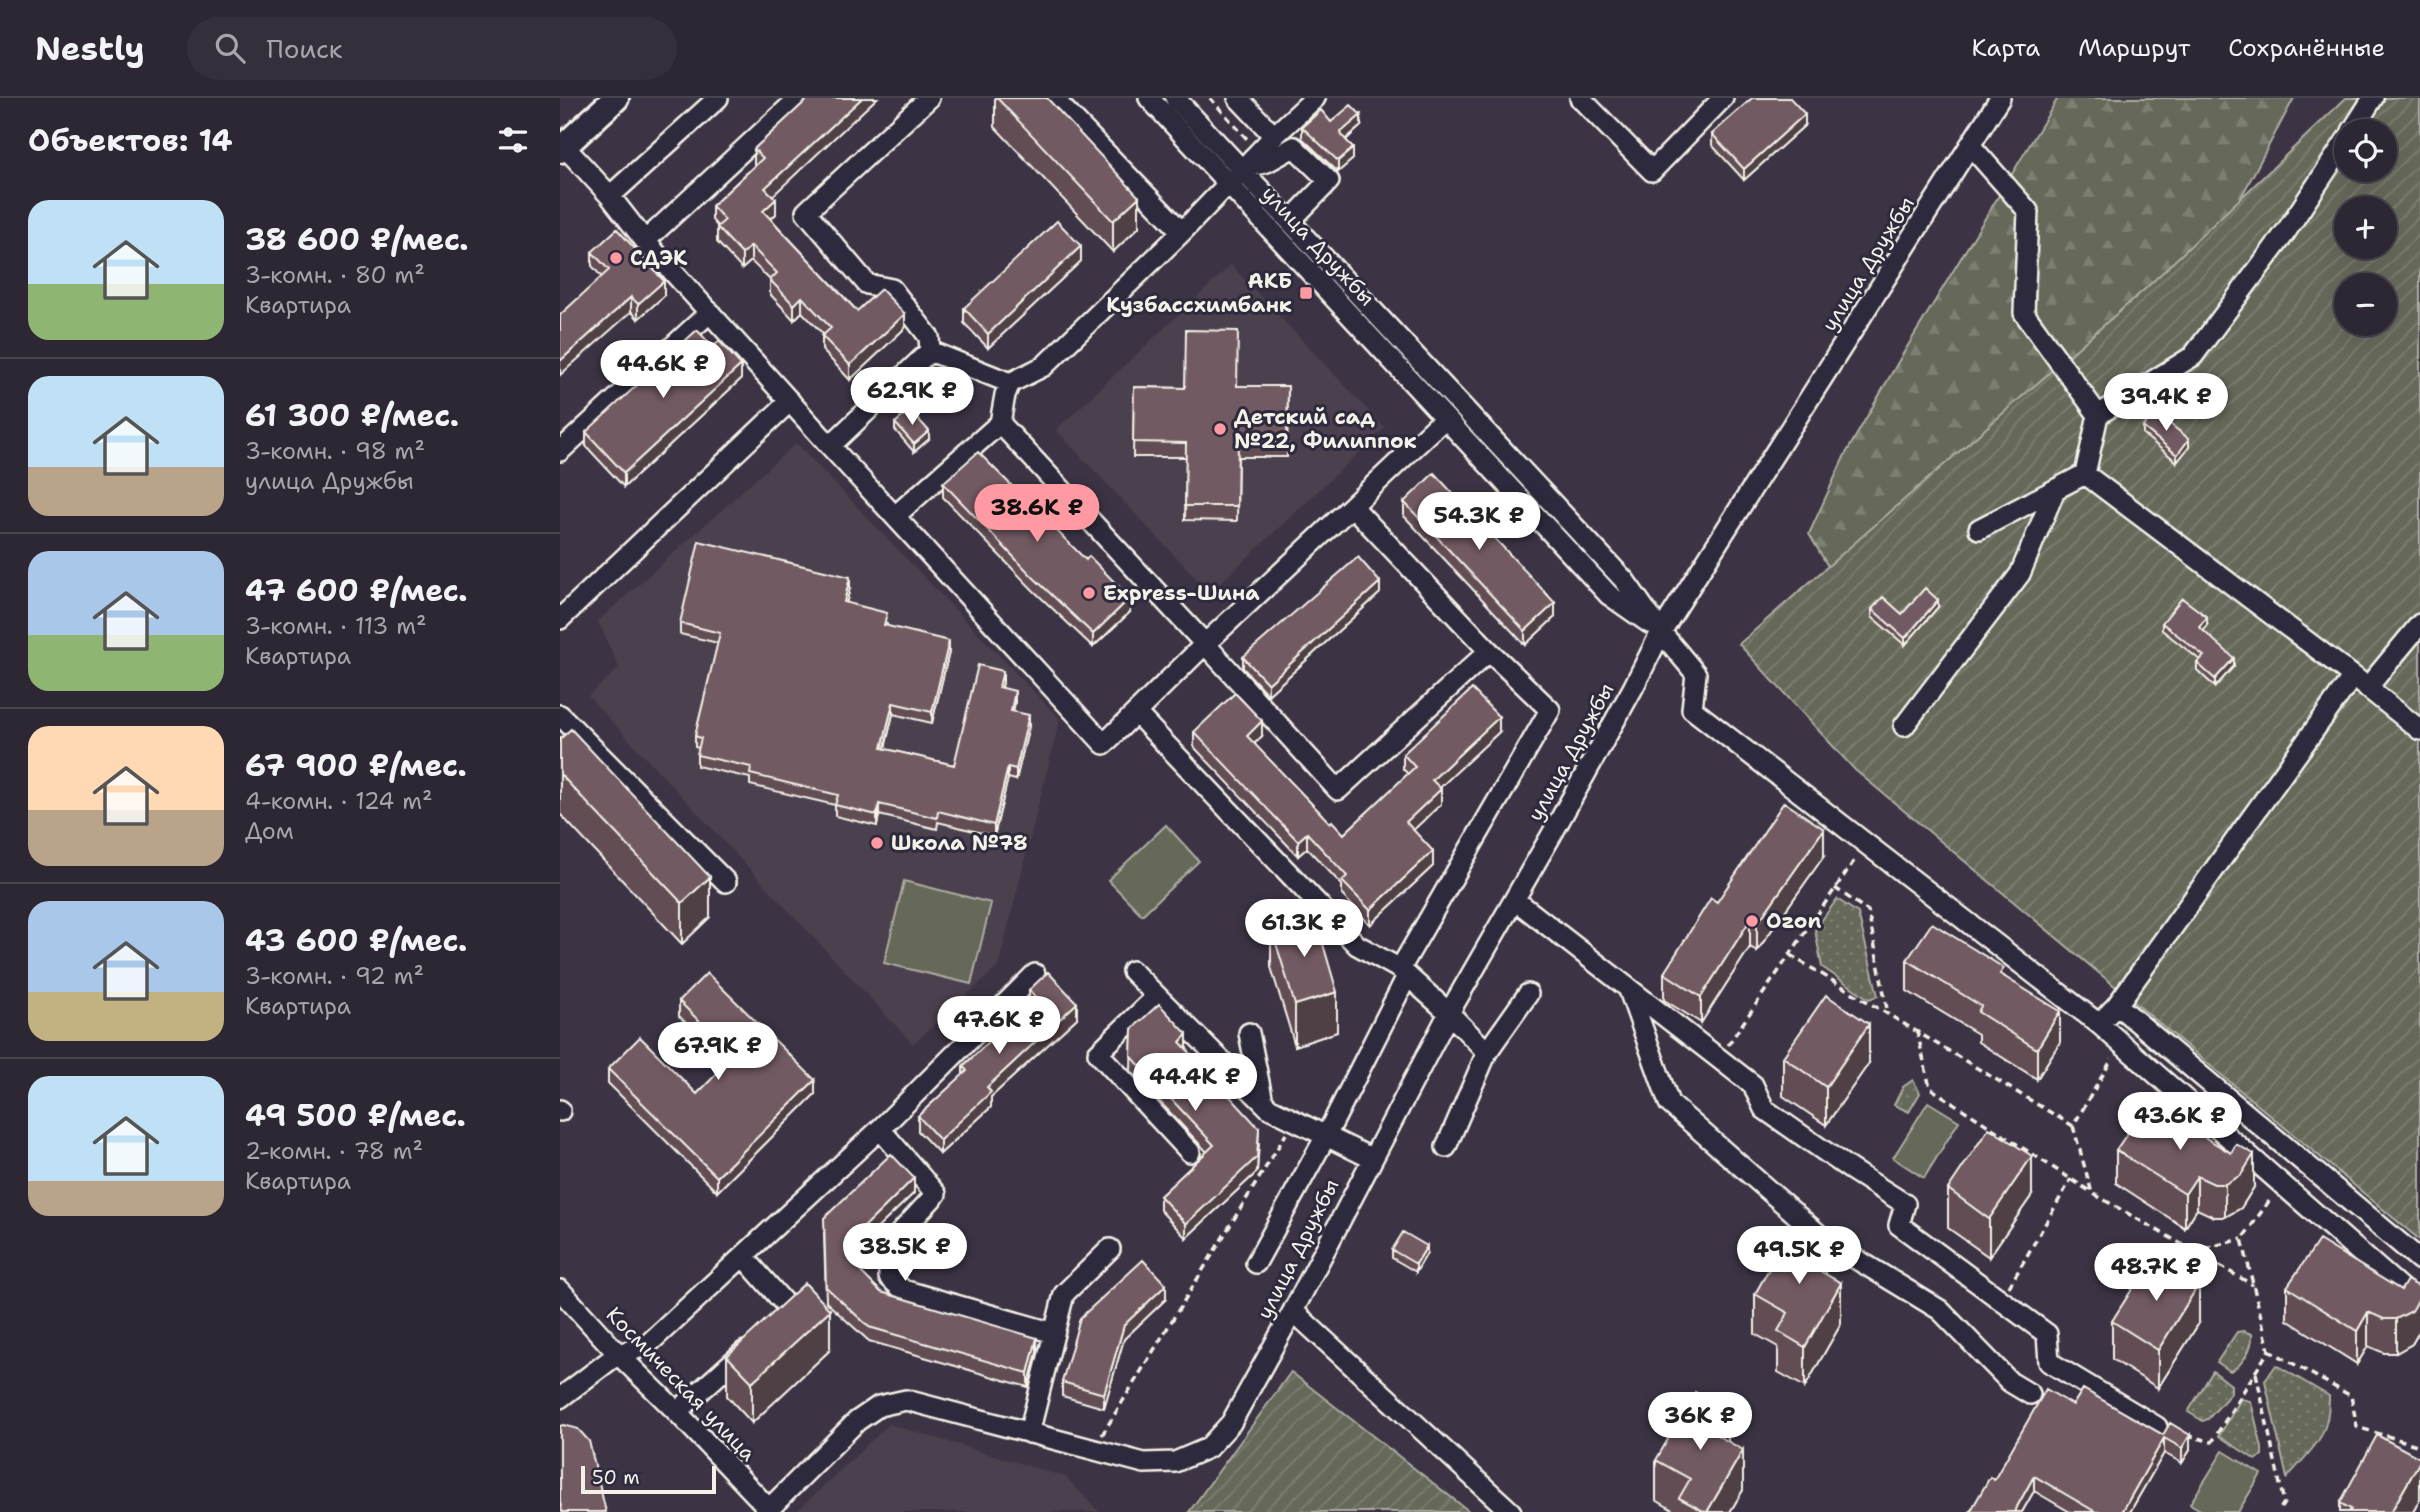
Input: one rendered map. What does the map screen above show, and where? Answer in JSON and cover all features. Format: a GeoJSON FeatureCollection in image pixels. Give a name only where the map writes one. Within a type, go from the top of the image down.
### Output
{"type":"FeatureCollection","features":[{"type":"Feature","properties":{"kind":"main road"},"geometry":{"type":"LineString","coordinates":[[562,148],[616,98]]}},
{"type":"Feature","properties":{"kind":"street"},"geometry":{"type":"LineString","coordinates":[[610,195],[718,98]]}},
{"type":"Feature","properties":{"kind":"street"},"geometry":{"type":"LineString","coordinates":[[645,241],[799,98]]}},
{"type":"Feature","properties":{"kind":"street"},"geometry":{"type":"LineString","coordinates":[[929,98],[806,212],[867,284],[892,289],[929,337],[930,351]]}},
{"type":"Feature","properties":{"kind":"street"},"geometry":{"type":"LineString","coordinates":[[1053,98],[1182,232]]}},
{"type":"Feature","properties":{"kind":"street","name":"улица Дружбы"},"geometry":{"type":"LineString","coordinates":[[1149,98],[1235,176],[1290,221],[1625,581],[1661,632]]}},
{"type":"Feature","properties":{"kind":"street","name":"улица Дружбы"},"geometry":{"type":"LineString","coordinates":[[1175,98],[1235,176],[1446,418],[1609,595],[1661,632]]}},
{"type":"Feature","properties":{"kind":"street"},"geometry":{"type":"LineString","coordinates":[[1238,98],[1275,136]]}},
{"type":"Feature","properties":{"kind":"street"},"geometry":{"type":"LineString","coordinates":[[895,516],[1000,423],[1010,383],[1044,366],[1315,98]]}},
{"type":"Feature","properties":{"kind":"street"},"geometry":{"type":"LineString","coordinates":[[1580,98],[1652,171],[1723,98]]}},
{"type":"Feature","properties":{"kind":"street","name":"улица Дружбы"},"geometry":{"type":"LineString","coordinates":[[767,1511],[857,1421],[879,1406],[906,1400],[1144,1463],[1175,1462],[1208,1448],[1231,1423],[1293,1311],[1449,1013],[1515,900],[1661,632],[2000,98]]}},
{"type":"Feature","properties":{"kind":"street"},"geometry":{"type":"LineString","coordinates":[[2360,119],[2373,98]]}},
{"type":"Feature","properties":{"kind":"street"},"geometry":{"type":"LineString","coordinates":[[1970,145],[2028,211],[2024,313],[2098,415]]}},
{"type":"Feature","properties":{"kind":"street"},"geometry":{"type":"LineString","coordinates":[[1235,176],[1294,147],[1329,181],[1290,221]]}},
{"type":"Feature","properties":{"kind":"street"},"geometry":{"type":"LineString","coordinates":[[562,148],[610,195],[645,241],[1104,744],[1205,644],[1446,418]]}},
{"type":"Feature","properties":{"kind":"street"},"geometry":{"type":"LineString","coordinates":[[1979,529],[2085,474],[2098,415],[2193,356],[2286,233],[2334,159]]}},
{"type":"Feature","properties":{"kind":"street"},"geometry":{"type":"LineString","coordinates":[[560,451],[710,312]]}},
{"type":"Feature","properties":{"kind":"street"},"geometry":{"type":"LineString","coordinates":[[930,351],[1010,383]]}},
{"type":"Feature","properties":{"kind":"street"},"geometry":{"type":"LineString","coordinates":[[830,446],[930,351]]}},
{"type":"Feature","properties":{"kind":"street"},"geometry":{"type":"LineString","coordinates":[[560,619],[790,401]]}},
{"type":"Feature","properties":{"kind":"street"},"geometry":{"type":"LineString","coordinates":[[1000,423],[1338,790],[1489,651]]}},
{"type":"Feature","properties":{"kind":"street"},"geometry":{"type":"LineString","coordinates":[[2085,474],[2420,730]]}},
{"type":"Feature","properties":{"kind":"street"},"geometry":{"type":"LineString","coordinates":[[1904,726],[2020,574],[2055,490]]}},
{"type":"Feature","properties":{"kind":"street"},"geometry":{"type":"LineString","coordinates":[[1256,1263],[1326,1136],[1403,972],[1550,710],[1489,651],[1352,506]]}},
{"type":"Feature","properties":{"kind":"street"},"geometry":{"type":"LineString","coordinates":[[2099,1024],[2117,1005],[2360,682],[2420,624]]}},
{"type":"Feature","properties":{"kind":"street"},"geometry":{"type":"LineString","coordinates":[[1661,632],[1696,674],[1692,709],[2099,1024],[2420,1305]]}},
{"type":"Feature","properties":{"kind":"street"},"geometry":{"type":"LineString","coordinates":[[1136,713],[1357,945],[1403,972],[1487,1052]]}},
{"type":"Feature","properties":{"kind":"street"},"geometry":{"type":"LineString","coordinates":[[560,715],[726,882]]}},
{"type":"Feature","properties":{"kind":"street"},"geometry":{"type":"LineString","coordinates":[[1515,900],[1753,1085],[1764,1108],[1905,1204],[1899,1226],[2047,1334],[2049,1362],[2157,1427]]}},
{"type":"Feature","properties":{"kind":"street"},"geometry":{"type":"LineString","coordinates":[[1132,971],[1269,1108],[1371,1158]]}},
{"type":"Feature","properties":{"kind":"street"},"geometry":{"type":"LineString","coordinates":[[560,1398],[618,1354],[646,1346],[880,1129],[1035,974]]}},
{"type":"Feature","properties":{"kind":"street"},"geometry":{"type":"LineString","coordinates":[[1629,989],[1669,1103],[1825,1240],[1940,1310],[2010,1382],[2030,1394]]}},
{"type":"Feature","properties":{"kind":"street"},"geometry":{"type":"LineString","coordinates":[[1446,1147],[1487,1052],[1528,994]]}},
{"type":"Feature","properties":{"kind":"street"},"geometry":{"type":"LineString","coordinates":[[1157,996],[1098,1053],[1189,1152]]}},
{"type":"Feature","properties":{"kind":"street"},"geometry":{"type":"LineString","coordinates":[[2117,1005],[2420,1261]]}},
{"type":"Feature","properties":{"kind":"street"},"geometry":{"type":"LineString","coordinates":[[1250,1033],[1263,1102]]}},
{"type":"Feature","properties":{"kind":"street"},"geometry":{"type":"LineString","coordinates":[[880,1129],[936,1194],[889,1245],[889,1277],[903,1290],[1054,1333]]}},
{"type":"Feature","properties":{"kind":"street"},"geometry":{"type":"LineString","coordinates":[[1029,1433],[1064,1294],[1110,1249]]}},
{"type":"Feature","properties":{"kind":"street"},"geometry":{"type":"LineString","coordinates":[[677,1412],[791,1311],[743,1256]]}},
{"type":"Feature","properties":{"kind":"street","name":"Космическая улица"},"geometry":{"type":"LineString","coordinates":[[560,1290],[767,1511]]}},
{"type":"Feature","properties":{"kind":"street"},"geometry":{"type":"LineString","coordinates":[[1293,1311],[1511,1512]]}},
{"type":"Feature","properties":{"kind":"path"},"geometry":{"type":"LineString","coordinates":[[1719,1059],[1866,842]]}},
{"type":"Feature","properties":{"kind":"path"},"geometry":{"type":"LineString","coordinates":[[1835,888],[1868,911],[1888,1014]]}},
{"type":"Feature","properties":{"kind":"path"},"geometry":{"type":"LineString","coordinates":[[1790,955],[2073,1126],[2092,1193]]}},
{"type":"Feature","properties":{"kind":"path"},"geometry":{"type":"LineString","coordinates":[[1917,1031],[1930,1088],[2092,1193],[2253,1285]]}},
{"type":"Feature","properties":{"kind":"path"},"geometry":{"type":"LineString","coordinates":[[2073,1126],[2121,1044]]}},
{"type":"Feature","properties":{"kind":"path"},"geometry":{"type":"LineString","coordinates":[[1101,1438],[1294,1121]]}},
{"type":"Feature","properties":{"kind":"path"},"geometry":{"type":"LineString","coordinates":[[2001,1300],[2071,1179]]}},
{"type":"Feature","properties":{"kind":"path"},"geometry":{"type":"LineString","coordinates":[[2193,1251],[2242,1239],[2281,1184]]}},
{"type":"Feature","properties":{"kind":"path"},"geometry":{"type":"LineString","coordinates":[[2157,1427],[2212,1442],[2269,1350],[2242,1239]]}},
{"type":"Feature","properties":{"kind":"path"},"geometry":{"type":"LineString","coordinates":[[2269,1350],[2351,1396],[2357,1427],[2420,1446]]}},
{"type":"Feature","properties":{"kind":"path"},"geometry":{"type":"LineString","coordinates":[[2256,1371],[2284,1503],[2278,1512]]}},
{"type":"Feature","properties":{"kind":"shaded area","name":"Детский сад №22, Филиппок"},"geometry":{"type":"Polygon","coordinates":[[[1231,265],[1385,428],[1210,593],[1056,430],[1231,265]]]}},
{"type":"Feature","properties":{"kind":"shaded area","name":"Школа №78"},"geometry":{"type":"Polygon","coordinates":[[[796,443],[1060,719],[998,967],[913,1044],[588,696],[619,668],[598,621],[796,443]]]}},
{"type":"Feature","properties":{"kind":"shaded area"},"geometry":{"type":"Polygon","coordinates":[[[889,1424],[1066,1477],[1099,1512],[796,1512],[889,1424]]]}},
{"type":"Feature","properties":{"kind":"green space"},"geometry":{"type":"Polygon","coordinates":[[[2058,98],[2294,98],[2079,501],[1856,614],[1809,534],[1844,457],[1901,357],[2058,98]]]}},
{"type":"Feature","properties":{"kind":"green space"},"geometry":{"type":"Polygon","coordinates":[[[2346,98],[2420,98],[2420,1240],[1855,770],[1739,644],[2145,289],[2346,98]]]}},
{"type":"Feature","properties":{"kind":"green space"},"geometry":{"type":"Polygon","coordinates":[[[1166,825],[1199,861],[1142,915],[1108,880],[1166,825]]]}},
{"type":"Feature","properties":{"kind":"green space"},"geometry":{"type":"Polygon","coordinates":[[[904,881],[991,903],[971,984],[884,963],[904,881]]]}},
{"type":"Feature","properties":{"kind":"green space"},"geometry":{"type":"Polygon","coordinates":[[[1837,899],[1858,913],[1878,996],[1869,999],[1822,967],[1815,930],[1837,899]]]}},
{"type":"Feature","properties":{"kind":"green space"},"geometry":{"type":"Polygon","coordinates":[[[1913,1080],[1920,1093],[1909,1112],[1894,1105],[1903,1087],[1913,1080]]]}},
{"type":"Feature","properties":{"kind":"green space"},"geometry":{"type":"Polygon","coordinates":[[[1928,1102],[1959,1121],[1924,1178],[1893,1158],[1928,1102]]]}},
{"type":"Feature","properties":{"kind":"green space"},"geometry":{"type":"Polygon","coordinates":[[[2237,1332],[2252,1334],[2251,1345],[2243,1361],[2230,1371],[2217,1362],[2237,1332]]]}},
{"type":"Feature","properties":{"kind":"green space"},"geometry":{"type":"Polygon","coordinates":[[[2276,1365],[2329,1396],[2329,1410],[2318,1442],[2287,1478],[2265,1381],[2276,1365]]]}},
{"type":"Feature","properties":{"kind":"green space"},"geometry":{"type":"Polygon","coordinates":[[[2213,1371],[2231,1385],[2231,1393],[2208,1419],[2203,1421],[2188,1412],[2213,1371]]]}},
{"type":"Feature","properties":{"kind":"green space"},"geometry":{"type":"Polygon","coordinates":[[[1291,1372],[1470,1512],[1189,1512],[1291,1372]]]}},
{"type":"Feature","properties":{"kind":"green space"},"geometry":{"type":"Polygon","coordinates":[[[2241,1399],[2250,1401],[2252,1406],[2262,1448],[2262,1455],[2256,1460],[2219,1436],[2241,1399]]]}},
{"type":"Feature","properties":{"kind":"green space"},"geometry":{"type":"Polygon","coordinates":[[[2223,1451],[2261,1474],[2238,1512],[2204,1512],[2190,1504],[2223,1451]]]}},
{"type":"Feature","properties":{"kind":"building"},"geometry":{"type":"Polygon","coordinates":[[[809,98],[862,98],[765,188],[776,199],[763,211],[857,311],[881,289],[905,314],[850,365],[822,336],[831,328],[802,297],[794,305],[770,280],[777,273],[751,246],[742,254],[717,227],[725,220],[712,206],[763,158],[754,149],[809,98]]]}},
{"type":"Feature","properties":{"kind":"building"},"geometry":{"type":"Polygon","coordinates":[[[997,98],[1047,98],[1139,197],[1113,221],[997,98]]]}},
{"type":"Feature","properties":{"kind":"building"},"geometry":{"type":"Polygon","coordinates":[[[1752,98],[1790,98],[1805,114],[1744,169],[1712,134],[1752,98]]]}},
{"type":"Feature","properties":{"kind":"building"},"geometry":{"type":"Polygon","coordinates":[[[1351,105],[1361,115],[1340,133],[1353,148],[1338,161],[1302,127],[1321,110],[1331,122],[1351,105]]]}},
{"type":"Feature","properties":{"kind":"building"},"geometry":{"type":"Polygon","coordinates":[[[1057,221],[1081,246],[988,334],[964,308],[1057,221]]]}},
{"type":"Feature","properties":{"kind":"building"},"geometry":{"type":"Polygon","coordinates":[[[617,229],[664,281],[638,304],[631,297],[560,361],[560,315],[609,270],[592,252],[617,229]]]}},
{"type":"Feature","properties":{"kind":"building"},"geometry":{"type":"Polygon","coordinates":[[[697,330],[713,347],[719,341],[741,365],[624,473],[586,432],[697,330]]]}},
{"type":"Feature","properties":{"kind":"building"},"geometry":{"type":"Polygon","coordinates":[[[1186,330],[1238,331],[1237,386],[1288,386],[1287,443],[1238,442],[1237,506],[1185,506],[1186,443],[1133,442],[1134,387],[1185,388],[1186,330]]]}},
{"type":"Feature","properties":{"kind":"building"},"geometry":{"type":"Polygon","coordinates":[[[910,410],[929,431],[914,444],[895,423],[910,410]]]}},
{"type":"Feature","properties":{"kind":"building"},"geometry":{"type":"Polygon","coordinates":[[[2155,412],[2189,439],[2177,455],[2143,427],[2155,412]]]}},
{"type":"Feature","properties":{"kind":"building"},"geometry":{"type":"Polygon","coordinates":[[[978,452],[1086,560],[1089,556],[1130,598],[1093,634],[1033,577],[943,483],[978,452]]]}},
{"type":"Feature","properties":{"kind":"building"},"geometry":{"type":"Polygon","coordinates":[[[1434,473],[1555,603],[1525,631],[1404,502],[1434,473]]]}},
{"type":"Feature","properties":{"kind":"building"},"geometry":{"type":"Polygon","coordinates":[[[699,541],[850,577],[844,602],[887,613],[884,625],[949,641],[932,712],[893,703],[882,748],[954,765],[978,665],[1003,671],[999,687],[1015,691],[1011,711],[1029,715],[1016,769],[1008,767],[994,825],[938,811],[937,818],[879,804],[877,815],[835,805],[838,795],[750,774],[751,767],[697,755],[701,738],[695,736],[720,633],[680,623],[699,541]]]}},
{"type":"Feature","properties":{"kind":"building"},"geometry":{"type":"Polygon","coordinates":[[[1358,557],[1380,582],[1268,684],[1243,657],[1358,557]]]}},
{"type":"Feature","properties":{"kind":"building"},"geometry":{"type":"Polygon","coordinates":[[[1925,588],[1938,600],[1905,638],[1872,609],[1883,597],[1902,614],[1925,588]]]}},
{"type":"Feature","properties":{"kind":"building"},"geometry":{"type":"Polygon","coordinates":[[[2182,598],[2207,617],[2199,627],[2234,658],[2215,679],[2197,663],[2204,656],[2162,623],[2182,598]]]}},
{"type":"Feature","properties":{"kind":"building"},"geometry":{"type":"Polygon","coordinates":[[[1472,689],[1499,717],[1432,780],[1441,789],[1406,822],[1433,851],[1370,910],[1342,881],[1347,876],[1307,833],[1298,841],[1194,732],[1235,693],[1262,721],[1247,736],[1330,823],[1332,821],[1344,834],[1415,767],[1403,754],[1472,689]]]}},
{"type":"Feature","properties":{"kind":"building"},"geometry":{"type":"Polygon","coordinates":[[[571,729],[710,877],[682,903],[560,774],[560,739],[571,729]]]}},
{"type":"Feature","properties":{"kind":"building"},"geometry":{"type":"Polygon","coordinates":[[[1784,802],[1824,829],[1757,924],[1750,920],[1701,997],[1664,973],[1711,898],[1717,902],[1784,802]]]}},
{"type":"Feature","properties":{"kind":"building"},"geometry":{"type":"Polygon","coordinates":[[[1314,913],[1337,992],[1295,1005],[1271,927],[1314,913]]]}},
{"type":"Feature","properties":{"kind":"building"},"geometry":{"type":"Polygon","coordinates":[[[1932,923],[2004,968],[2000,974],[2060,1011],[2037,1049],[1978,1012],[1981,1006],[1907,960],[1932,923]]]}},
{"type":"Feature","properties":{"kind":"building"},"geometry":{"type":"Polygon","coordinates":[[[1048,972],[1077,1003],[987,1087],[991,1092],[940,1140],[918,1116],[967,1071],[963,1066],[1036,998],[1029,990],[1048,972]]]}},
{"type":"Feature","properties":{"kind":"building"},"geometry":{"type":"Polygon","coordinates":[[[707,973],[815,1080],[717,1177],[608,1069],[640,1037],[697,1094],[734,1056],[679,1001],[707,973]]]}},
{"type":"Feature","properties":{"kind":"building"},"geometry":{"type":"Polygon","coordinates":[[[1826,995],[1869,1024],[1826,1087],[1783,1057],[1826,995]]]}},
{"type":"Feature","properties":{"kind":"building"},"geometry":{"type":"Polygon","coordinates":[[[1159,1004],[1187,1034],[1180,1042],[1259,1128],[1257,1157],[1186,1224],[1160,1196],[1214,1145],[1131,1056],[1132,1029],[1159,1004]]]}},
{"type":"Feature","properties":{"kind":"building"},"geometry":{"type":"Polygon","coordinates":[[[2148,1103],[2231,1153],[2236,1144],[2254,1154],[2241,1175],[2225,1184],[2214,1184],[2197,1176],[2185,1194],[2116,1150],[2148,1103]]]}},
{"type":"Feature","properties":{"kind":"building"},"geometry":{"type":"Polygon","coordinates":[[[1989,1128],[2032,1156],[1989,1219],[1948,1189],[1989,1128]]]}},
{"type":"Feature","properties":{"kind":"building"},"geometry":{"type":"Polygon","coordinates":[[[891,1154],[914,1178],[863,1228],[861,1272],[881,1292],[1037,1338],[1028,1373],[869,1327],[826,1287],[824,1218],[891,1154]]]}},
{"type":"Feature","properties":{"kind":"building"},"geometry":{"type":"Polygon","coordinates":[[[1793,1226],[1826,1245],[1813,1267],[1841,1283],[1805,1347],[1778,1331],[1788,1313],[1755,1294],[1793,1226]]]}},
{"type":"Feature","properties":{"kind":"building"},"geometry":{"type":"Polygon","coordinates":[[[1403,1232],[1427,1246],[1416,1264],[1392,1250],[1403,1232]]]}},
{"type":"Feature","properties":{"kind":"building"},"geometry":{"type":"Polygon","coordinates":[[[2319,1240],[2401,1290],[2407,1280],[2420,1287],[2420,1297],[2412,1311],[2396,1319],[2384,1319],[2368,1312],[2357,1331],[2287,1287],[2319,1240]]]}},
{"type":"Feature","properties":{"kind":"building"},"geometry":{"type":"Polygon","coordinates":[[[2153,1256],[2199,1284],[2158,1350],[2112,1321],[2153,1256]]]}},
{"type":"Feature","properties":{"kind":"building"},"geometry":{"type":"Polygon","coordinates":[[[1143,1260],[1166,1285],[1124,1325],[1104,1394],[1062,1382],[1080,1318],[1143,1260]]]}},
{"type":"Feature","properties":{"kind":"building"},"geometry":{"type":"Polygon","coordinates":[[[805,1283],[830,1310],[752,1382],[727,1356],[805,1283]]]}},
{"type":"Feature","properties":{"kind":"building"},"geometry":{"type":"Polygon","coordinates":[[[2046,1389],[2073,1405],[2083,1389],[2163,1435],[2170,1423],[2190,1435],[2182,1448],[2164,1438],[2122,1512],[2096,1512],[2034,1476],[2014,1512],[1970,1512],[1990,1477],[1994,1480],[2046,1389]]]}},
{"type":"Feature","properties":{"kind":"building"},"geometry":{"type":"Polygon","coordinates":[[[1695,1392],[1728,1411],[1715,1434],[1743,1450],[1707,1512],[1679,1498],[1690,1479],[1656,1460],[1695,1392]]]}},
{"type":"Feature","properties":{"kind":"building"},"geometry":{"type":"Polygon","coordinates":[[[560,1426],[578,1429],[589,1441],[606,1512],[562,1512],[560,1426]]]}},
{"type":"Feature","properties":{"kind":"building"},"geometry":{"type":"Polygon","coordinates":[[[2377,1435],[2420,1458],[2420,1461],[2391,1512],[2349,1512],[2351,1509],[2340,1503],[2377,1435]]]}},
{"type":"Feature","properties":{"kind":"place","name":"СДЭК"},"geometry":{"type":"Point","coordinates":[616,258]}},
{"type":"Feature","properties":{"kind":"place","name":"АКБ Кузбассхимбанк"},"geometry":{"type":"Point","coordinates":[1306,293]}},
{"type":"Feature","properties":{"kind":"place","name":"Детский сад №22, Филиппок"},"geometry":{"type":"Point","coordinates":[1220,429]}},
{"type":"Feature","properties":{"kind":"place","name":"Express-Шина"},"geometry":{"type":"Point","coordinates":[1089,593]}},
{"type":"Feature","properties":{"kind":"place","name":"Школа №78"},"geometry":{"type":"Point","coordinates":[877,843]}},
{"type":"Feature","properties":{"kind":"place","name":"Ozon"},"geometry":{"type":"Point","coordinates":[1752,921]}}]}
